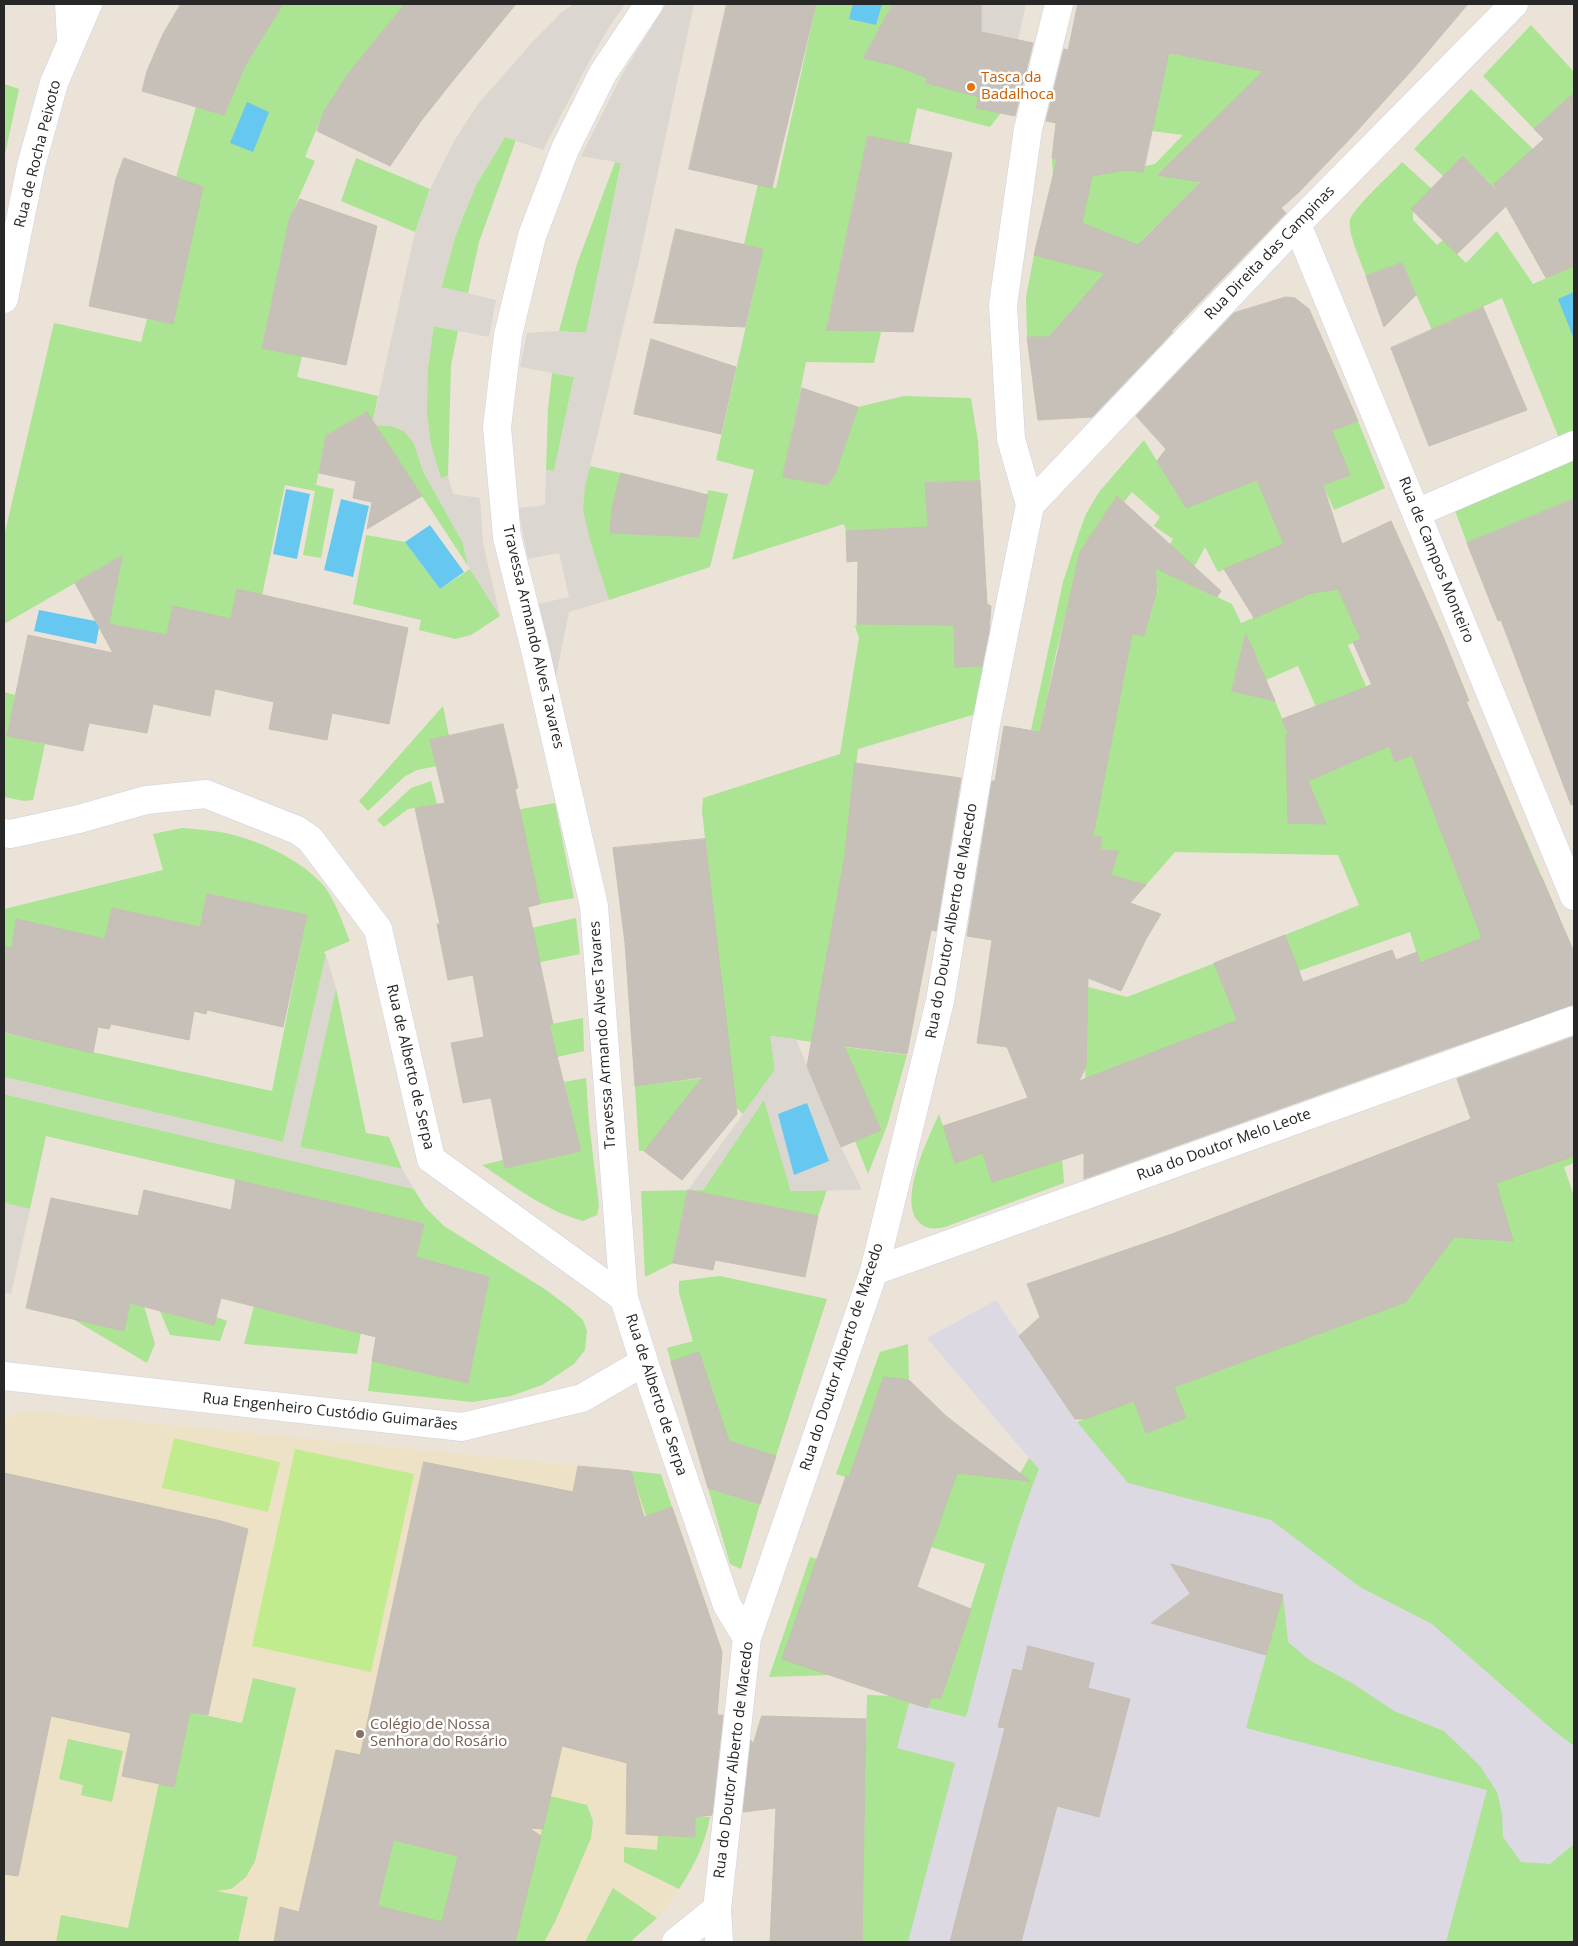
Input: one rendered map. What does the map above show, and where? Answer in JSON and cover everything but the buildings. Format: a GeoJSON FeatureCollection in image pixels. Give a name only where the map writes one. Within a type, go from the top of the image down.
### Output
{"type":"FeatureCollection","features":[{"type":"Feature","properties":{"kind":"street","name":"Rua de Rocha Peixoto"},"geometry":{"type":"LineString","coordinates":[[70,4],[71,40]]}},
{"type":"Feature","properties":{"kind":"street","name":"Rua de Rocha Peixoto"},"geometry":{"type":"LineString","coordinates":[[4,299],[31,166],[54,83],[88,4]]}},
{"type":"Feature","properties":{"kind":"street","name":"Travessa Armando Alves Tavares"},"geometry":{"type":"LineString","coordinates":[[624,1298],[594,906],[535,649],[507,537],[497,427],[508,335],[532,236],[565,149],[603,73],[649,4]]}},
{"type":"Feature","properties":{"kind":"street","name":"Rua do Doutor Alberto de Macedo"},"geometry":{"type":"LineString","coordinates":[[719,1942],[717,1909],[747,1638],[874,1271],[940,1001],[986,724],[1030,505],[1011,439],[1003,305],[1028,129],[1059,4]]}},
{"type":"Feature","properties":{"kind":"street","name":"Rua Direita das Campinas"},"geometry":{"type":"LineString","coordinates":[[1030,505],[1297,224],[1514,4]]}},
{"type":"Feature","properties":{"kind":"street","name":"Rua de Campos Monteiro"},"geometry":{"type":"LineString","coordinates":[[1297,224],[1574,896]]}},
{"type":"Feature","properties":{"kind":"street"},"geometry":{"type":"LineString","coordinates":[[1416,513],[1574,445]]}},
{"type":"Feature","properties":{"kind":"street","name":"Rua de Alberto de Serpa"},"geometry":{"type":"LineString","coordinates":[[4,833],[10,834],[79,819],[146,800],[206,794],[297,830],[310,839],[378,929],[431,1159],[624,1298],[726,1605],[747,1638]]}},
{"type":"Feature","properties":{"kind":"street","name":"Rua do Doutor Melo Leote"},"geometry":{"type":"LineString","coordinates":[[874,1271],[1574,1020]]}},
{"type":"Feature","properties":{"kind":"street","name":"Rua Engenheiro Custódio Guimarães"},"geometry":{"type":"LineString","coordinates":[[4,1376],[462,1427],[582,1398],[644,1362]]}},
{"type":"Feature","properties":{"kind":"street"},"geometry":{"type":"LineString","coordinates":[[676,1942],[717,1909]]}},
{"type":"Feature","properties":{"kind":"shaded area"},"geometry":{"type":"Polygon","coordinates":[[[574,4],[625,4],[607,30],[543,150],[505,137],[476,185],[456,234],[441,287],[496,300],[489,337],[434,326],[428,367],[427,413],[431,444],[441,478],[448,476],[453,494],[480,498],[483,543],[500,616],[468,566],[463,543],[423,471],[414,443],[404,431],[391,426],[374,425],[373,421],[415,232],[430,189],[454,141],[478,104],[536,38],[563,11],[574,4]]]}},
{"type":"Feature","properties":{"kind":"shaded area"},"geometry":{"type":"Polygon","coordinates":[[[666,4],[694,4],[638,265],[585,487],[583,510],[590,540],[609,600],[569,612],[555,681],[538,604],[569,597],[559,553],[528,559],[518,508],[545,505],[546,470],[554,471],[574,377],[520,367],[527,333],[559,331],[586,333],[621,163],[581,156],[623,73],[666,4]]]}},
{"type":"Feature","properties":{"kind":"shaded area"},"geometry":{"type":"Polygon","coordinates":[[[981,4],[1026,4],[1018,40],[981,32],[981,4]]]}},
{"type":"Feature","properties":{"kind":"shaded area"},"geometry":{"type":"Polygon","coordinates":[[[326,955],[336,988],[300,1147],[402,1169],[414,1189],[4,1094],[4,1077],[283,1142],[326,955]]]}},
{"type":"Feature","properties":{"kind":"shaded area"},"geometry":{"type":"Polygon","coordinates":[[[770,1036],[796,1039],[841,1147],[862,1190],[791,1191],[764,1100],[703,1190],[688,1190],[775,1070],[770,1036]]]}},
{"type":"Feature","properties":{"kind":"shaded area"},"geometry":{"type":"Polygon","coordinates":[[[4,1203],[30,1209],[11,1294],[4,1292],[4,1203]]]}},
{"type":"Feature","properties":{"kind":"shaded area"},"geometry":{"type":"Polygon","coordinates":[[[996,1300],[1077,1422],[1406,1302],[1574,1721],[1574,1942],[862,1942],[867,1695],[941,1698],[1007,1499],[1029,1458],[927,1338],[996,1300]]]}},
{"type":"Feature","properties":{"kind":"shaded area","name":"Colégio de Nossa Senhora do Rosário"},"geometry":{"type":"Polygon","coordinates":[[[32,1411],[661,1474],[722,1652],[710,1817],[706,1839],[693,1868],[665,1910],[630,1942],[4,1942],[4,1422],[13,1414],[32,1411]]]}},
{"type":"Feature","properties":{"kind":"green space"},"geometry":{"type":"Polygon","coordinates":[[[283,4],[405,4],[348,74],[324,111],[305,157],[315,161],[290,217],[262,347],[302,356],[297,377],[378,396],[373,421],[365,413],[326,436],[316,485],[334,489],[321,558],[303,555],[315,491],[285,485],[262,596],[237,590],[231,619],[167,635],[109,624],[122,556],[4,624],[4,536],[54,323],[141,342],[147,319],[173,324],[202,187],[176,177],[196,107],[224,115],[245,66],[283,4]]]}},
{"type":"Feature","properties":{"kind":"green space"},"geometry":{"type":"Polygon","coordinates":[[[813,4],[893,4],[865,57],[928,74],[926,83],[979,95],[977,108],[1001,113],[990,127],[917,108],[909,145],[868,136],[827,329],[881,332],[874,363],[806,362],[783,477],[828,485],[836,472],[858,407],[904,396],[971,398],[978,441],[980,481],[925,483],[928,527],[846,531],[844,524],[732,560],[754,470],[716,460],[763,249],[744,244],[758,184],[776,188],[816,5],[813,4]]]}},
{"type":"Feature","properties":{"kind":"green space"},"geometry":{"type":"Polygon","coordinates":[[[1197,4],[1341,4],[1329,17],[1263,71],[1225,109],[1195,178],[1205,188],[1153,229],[1051,337],[1027,337],[1026,297],[1034,255],[1082,223],[1053,178],[1052,158],[1125,170],[1155,164],[1183,135],[1152,131],[1162,52],[1199,59],[1208,48],[1194,16],[1197,4]]]}},
{"type":"Feature","properties":{"kind":"green space"},"geometry":{"type":"Polygon","coordinates":[[[1531,25],[1574,72],[1574,93],[1534,129],[1483,76],[1531,25]]]}},
{"type":"Feature","properties":{"kind":"green space"},"geometry":{"type":"Polygon","coordinates":[[[4,84],[19,89],[4,159],[4,84]]]}},
{"type":"Feature","properties":{"kind":"green space"},"geometry":{"type":"Polygon","coordinates":[[[1471,89],[1533,149],[1574,194],[1574,258],[1522,181],[1501,194],[1464,157],[1444,177],[1414,149],[1471,89]]]}},
{"type":"Feature","properties":{"kind":"green space"},"geometry":{"type":"Polygon","coordinates":[[[505,137],[516,140],[479,242],[468,293],[441,288],[456,234],[476,185],[505,137]]]}},
{"type":"Feature","properties":{"kind":"green space"},"geometry":{"type":"Polygon","coordinates":[[[356,158],[430,189],[415,232],[341,201],[356,158]]]}},
{"type":"Feature","properties":{"kind":"green space"},"geometry":{"type":"Polygon","coordinates":[[[615,162],[621,163],[586,333],[559,331],[577,264],[615,162]]]}},
{"type":"Feature","properties":{"kind":"green space"},"geometry":{"type":"Polygon","coordinates":[[[1402,162],[1432,189],[1413,207],[1413,220],[1437,245],[1443,240],[1466,263],[1497,231],[1533,284],[1574,266],[1574,432],[1559,438],[1502,298],[1432,330],[1402,263],[1366,276],[1353,240],[1350,220],[1365,199],[1402,162]]]}},
{"type":"Feature","properties":{"kind":"green space"},"geometry":{"type":"Polygon","coordinates":[[[433,326],[458,331],[451,365],[448,476],[441,479],[428,431],[426,401],[433,326]]]}},
{"type":"Feature","properties":{"kind":"green space"},"geometry":{"type":"Polygon","coordinates":[[[552,373],[574,377],[554,471],[546,470],[548,409],[552,373]]]}},
{"type":"Feature","properties":{"kind":"green space"},"geometry":{"type":"Polygon","coordinates":[[[1358,421],[1385,488],[1334,510],[1323,485],[1332,431],[1358,421]]]}},
{"type":"Feature","properties":{"kind":"green space"},"geometry":{"type":"Polygon","coordinates":[[[375,425],[391,426],[404,431],[414,443],[423,471],[463,543],[468,566],[375,425]]]}},
{"type":"Feature","properties":{"kind":"green space"},"geometry":{"type":"Polygon","coordinates":[[[1144,440],[1186,508],[1288,468],[1314,532],[1381,630],[1348,645],[1366,686],[1403,672],[1362,726],[1348,694],[1316,707],[1298,666],[1266,680],[1257,658],[1241,655],[1232,691],[1275,701],[1308,781],[1354,761],[1384,734],[1395,762],[1435,745],[1457,778],[1493,764],[1558,914],[1532,923],[1446,1049],[1410,932],[1299,971],[1307,993],[1118,1066],[1127,1092],[1085,1080],[1088,987],[1127,997],[1215,963],[1225,991],[1285,935],[1359,905],[1338,855],[1175,852],[1146,885],[1111,875],[1118,851],[1100,850],[1102,837],[1051,828],[1125,668],[1132,634],[1144,636],[1154,603],[1140,600],[1145,588],[1158,593],[1155,568],[1173,539],[1154,526],[1160,517],[1132,492],[1124,502],[1117,496],[1090,538],[1080,560],[1056,653],[1040,732],[1031,730],[1063,582],[1086,514],[1099,492],[1144,440]],[[1205,547],[1186,582],[1232,604],[1241,623],[1287,604],[1281,590],[1280,547],[1218,572],[1205,547]]]}},
{"type":"Feature","properties":{"kind":"green space"},"geometry":{"type":"Polygon","coordinates":[[[1574,457],[1574,499],[1467,543],[1454,508],[1574,457]]]}},
{"type":"Feature","properties":{"kind":"green space"},"geometry":{"type":"Polygon","coordinates":[[[590,466],[621,473],[612,509],[610,533],[699,537],[708,490],[728,494],[710,567],[609,600],[584,519],[583,498],[590,466]]]}},
{"type":"Feature","properties":{"kind":"green space"},"geometry":{"type":"Polygon","coordinates":[[[366,535],[405,542],[440,589],[470,569],[500,616],[471,635],[455,639],[419,630],[421,620],[353,604],[366,535]]]}},
{"type":"Feature","properties":{"kind":"green space"},"geometry":{"type":"Polygon","coordinates":[[[857,624],[954,624],[955,667],[985,666],[979,713],[858,749],[845,855],[812,1042],[771,1036],[775,1070],[743,1114],[704,1078],[716,934],[702,811],[703,798],[840,754],[859,638],[855,626],[857,624]]]}},
{"type":"Feature","properties":{"kind":"green space"},"geometry":{"type":"Polygon","coordinates":[[[4,692],[15,695],[7,736],[45,744],[33,800],[24,801],[4,797],[4,692]]]}},
{"type":"Feature","properties":{"kind":"green space"},"geometry":{"type":"Polygon","coordinates":[[[443,706],[449,736],[430,740],[437,766],[417,770],[404,777],[368,811],[359,801],[443,706]]]}},
{"type":"Feature","properties":{"kind":"green space"},"geometry":{"type":"Polygon","coordinates":[[[431,781],[437,804],[408,809],[384,827],[377,820],[411,788],[431,781]]]}},
{"type":"Feature","properties":{"kind":"green space"},"geometry":{"type":"Polygon","coordinates":[[[555,803],[574,898],[540,904],[527,845],[499,813],[555,803]]]}},
{"type":"Feature","properties":{"kind":"green space"},"geometry":{"type":"Polygon","coordinates":[[[182,828],[220,832],[248,839],[276,851],[303,867],[328,891],[350,941],[324,952],[326,955],[283,1142],[4,1077],[5,1033],[272,1091],[307,915],[207,894],[200,927],[112,908],[105,939],[16,920],[12,948],[4,947],[4,909],[163,870],[153,834],[182,828]]]}},
{"type":"Feature","properties":{"kind":"green space"},"geometry":{"type":"Polygon","coordinates":[[[576,918],[580,954],[516,967],[509,933],[576,918]]]}},
{"type":"Feature","properties":{"kind":"green space"},"geometry":{"type":"Polygon","coordinates":[[[336,988],[366,1133],[389,1137],[402,1169],[300,1147],[336,988]]]}},
{"type":"Feature","properties":{"kind":"green space"},"geometry":{"type":"Polygon","coordinates":[[[583,1018],[584,1051],[527,1064],[520,1030],[583,1018]]]}},
{"type":"Feature","properties":{"kind":"green space"},"geometry":{"type":"Polygon","coordinates":[[[845,1047],[907,1055],[887,1126],[868,1174],[855,1141],[881,1130],[844,1049],[845,1047]]]}},
{"type":"Feature","properties":{"kind":"green space"},"geometry":{"type":"Polygon","coordinates":[[[586,1078],[599,1206],[597,1215],[583,1221],[544,1205],[482,1165],[503,1160],[505,1168],[581,1151],[564,1082],[586,1078]]]}},
{"type":"Feature","properties":{"kind":"green space"},"geometry":{"type":"Polygon","coordinates":[[[704,1078],[644,1151],[639,1151],[635,1086],[704,1078]]]}},
{"type":"Feature","properties":{"kind":"green space"},"geometry":{"type":"Polygon","coordinates":[[[4,1094],[414,1189],[425,1207],[444,1226],[546,1290],[583,1320],[587,1331],[585,1350],[574,1364],[542,1385],[511,1396],[472,1402],[368,1391],[372,1361],[468,1383],[489,1277],[416,1257],[424,1224],[46,1136],[30,1209],[4,1203],[4,1094]]]}},
{"type":"Feature","properties":{"kind":"green space"},"geometry":{"type":"Polygon","coordinates":[[[764,1099],[791,1191],[827,1190],[818,1216],[689,1190],[703,1190],[764,1099]]]}},
{"type":"Feature","properties":{"kind":"green space"},"geometry":{"type":"Polygon","coordinates":[[[939,1114],[955,1162],[983,1153],[992,1182],[1061,1142],[1064,1183],[945,1227],[929,1228],[918,1221],[912,1208],[912,1193],[921,1157],[939,1114]]]}},
{"type":"Feature","properties":{"kind":"green space"},"geometry":{"type":"Polygon","coordinates":[[[1574,1152],[1574,1163],[1564,1167],[1574,1196],[1574,1746],[1553,1730],[1432,1624],[1360,1587],[1271,1520],[1128,1483],[1077,1422],[1134,1401],[1146,1433],[1186,1418],[1174,1387],[1406,1302],[1446,1248],[1491,1174],[1574,1152]]]}},
{"type":"Feature","properties":{"kind":"green space"},"geometry":{"type":"Polygon","coordinates":[[[688,1190],[673,1263],[645,1277],[641,1191],[688,1190]]]}},
{"type":"Feature","properties":{"kind":"green space"},"geometry":{"type":"Polygon","coordinates":[[[720,1276],[827,1299],[776,1456],[691,1429],[720,1416],[699,1353],[671,1362],[667,1348],[693,1341],[679,1293],[679,1281],[720,1276]]]}},
{"type":"Feature","properties":{"kind":"green space"},"geometry":{"type":"Polygon","coordinates":[[[130,1303],[144,1306],[155,1344],[147,1363],[71,1318],[124,1331],[130,1303]]]}},
{"type":"Feature","properties":{"kind":"green space"},"geometry":{"type":"Polygon","coordinates":[[[254,1306],[361,1333],[357,1354],[244,1344],[254,1306]]]}},
{"type":"Feature","properties":{"kind":"green space"},"geometry":{"type":"Polygon","coordinates":[[[160,1311],[214,1325],[216,1317],[227,1321],[220,1341],[170,1335],[160,1311]]]}},
{"type":"Feature","properties":{"kind":"green space"},"geometry":{"type":"Polygon","coordinates":[[[908,1344],[909,1380],[884,1378],[1017,1479],[1029,1458],[1039,1469],[1017,1530],[990,1623],[966,1717],[909,1703],[897,1748],[955,1763],[908,1942],[862,1942],[867,1695],[941,1698],[985,1564],[931,1547],[944,1509],[836,1474],[880,1352],[908,1344]]]}},
{"type":"Feature","properties":{"kind":"green space"},"geometry":{"type":"Polygon","coordinates":[[[174,1438],[280,1462],[268,1512],[162,1488],[174,1438]]]}},
{"type":"Feature","properties":{"kind":"green space"},"geometry":{"type":"Polygon","coordinates":[[[295,1449],[414,1474],[371,1672],[252,1646],[295,1449]]]}},
{"type":"Feature","properties":{"kind":"green space"},"geometry":{"type":"Polygon","coordinates":[[[631,1471],[661,1474],[672,1507],[646,1516],[631,1471]]]}},
{"type":"Feature","properties":{"kind":"green space"},"geometry":{"type":"Polygon","coordinates":[[[708,1488],[760,1504],[741,1569],[730,1564],[708,1488]]]}},
{"type":"Feature","properties":{"kind":"green space"},"geometry":{"type":"Polygon","coordinates":[[[810,1557],[817,1559],[831,1675],[769,1677],[810,1557]]]}},
{"type":"Feature","properties":{"kind":"green space"},"geometry":{"type":"Polygon","coordinates":[[[1283,1595],[1288,1642],[1309,1660],[1352,1683],[1394,1711],[1444,1731],[1480,1766],[1497,1792],[1502,1814],[1503,1837],[1521,1862],[1550,1864],[1574,1844],[1574,1942],[1446,1942],[1487,1790],[1246,1728],[1283,1595]]]}},
{"type":"Feature","properties":{"kind":"green space"},"geometry":{"type":"Polygon","coordinates":[[[253,1678],[296,1688],[255,1861],[246,1877],[231,1889],[216,1891],[248,1897],[238,1942],[56,1942],[61,1915],[128,1928],[159,1783],[174,1786],[190,1712],[242,1723],[253,1678]]]}},
{"type":"Feature","properties":{"kind":"green space"},"geometry":{"type":"Polygon","coordinates":[[[68,1739],[123,1751],[112,1802],[81,1795],[83,1785],[59,1779],[68,1739]]]}},
{"type":"Feature","properties":{"kind":"green space"},"geometry":{"type":"Polygon","coordinates":[[[550,1796],[587,1805],[593,1821],[591,1838],[555,1922],[544,1942],[515,1942],[550,1796]]]}},
{"type":"Feature","properties":{"kind":"green space"},"geometry":{"type":"Polygon","coordinates":[[[695,1817],[710,1817],[698,1855],[679,1889],[624,1862],[624,1847],[657,1850],[658,1836],[694,1837],[695,1817]]]}},
{"type":"Feature","properties":{"kind":"green space"},"geometry":{"type":"Polygon","coordinates":[[[394,1840],[458,1856],[442,1922],[378,1906],[394,1840]]]}},
{"type":"Feature","properties":{"kind":"green space"},"geometry":{"type":"Polygon","coordinates":[[[613,1888],[657,1918],[630,1942],[585,1942],[613,1888]]]}},
{"type":"Feature","properties":{"kind":"water"},"geometry":{"type":"Polygon","coordinates":[[[853,4],[882,4],[876,25],[849,19],[853,4]]]}},
{"type":"Feature","properties":{"kind":"water"},"geometry":{"type":"Polygon","coordinates":[[[247,102],[269,112],[253,152],[230,143],[247,102]]]}},
{"type":"Feature","properties":{"kind":"water"},"geometry":{"type":"Polygon","coordinates":[[[1574,292],[1574,339],[1558,299],[1574,292]]]}},
{"type":"Feature","properties":{"kind":"water"},"geometry":{"type":"Polygon","coordinates":[[[286,489],[310,494],[297,559],[273,554],[286,489]]]}},
{"type":"Feature","properties":{"kind":"water"},"geometry":{"type":"Polygon","coordinates":[[[341,499],[369,506],[353,577],[324,570],[341,499]]]}},
{"type":"Feature","properties":{"kind":"water"},"geometry":{"type":"Polygon","coordinates":[[[430,525],[464,572],[440,589],[405,542],[430,525]]]}},
{"type":"Feature","properties":{"kind":"water"},"geometry":{"type":"Polygon","coordinates":[[[39,610],[100,622],[96,644],[34,631],[39,610]]]}},
{"type":"Feature","properties":{"kind":"water"},"geometry":{"type":"Polygon","coordinates":[[[807,1103],[829,1161],[794,1175],[778,1114],[807,1103]]]}},
{"type":"Feature","properties":{"kind":"place","name":"Tasca da Badalhoca"},"geometry":{"type":"Point","coordinates":[971,87]}},
{"type":"Feature","properties":{"kind":"place","name":"Colégio de Nossa Senhora do Rosário"},"geometry":{"type":"Point","coordinates":[360,1734]}}]}
